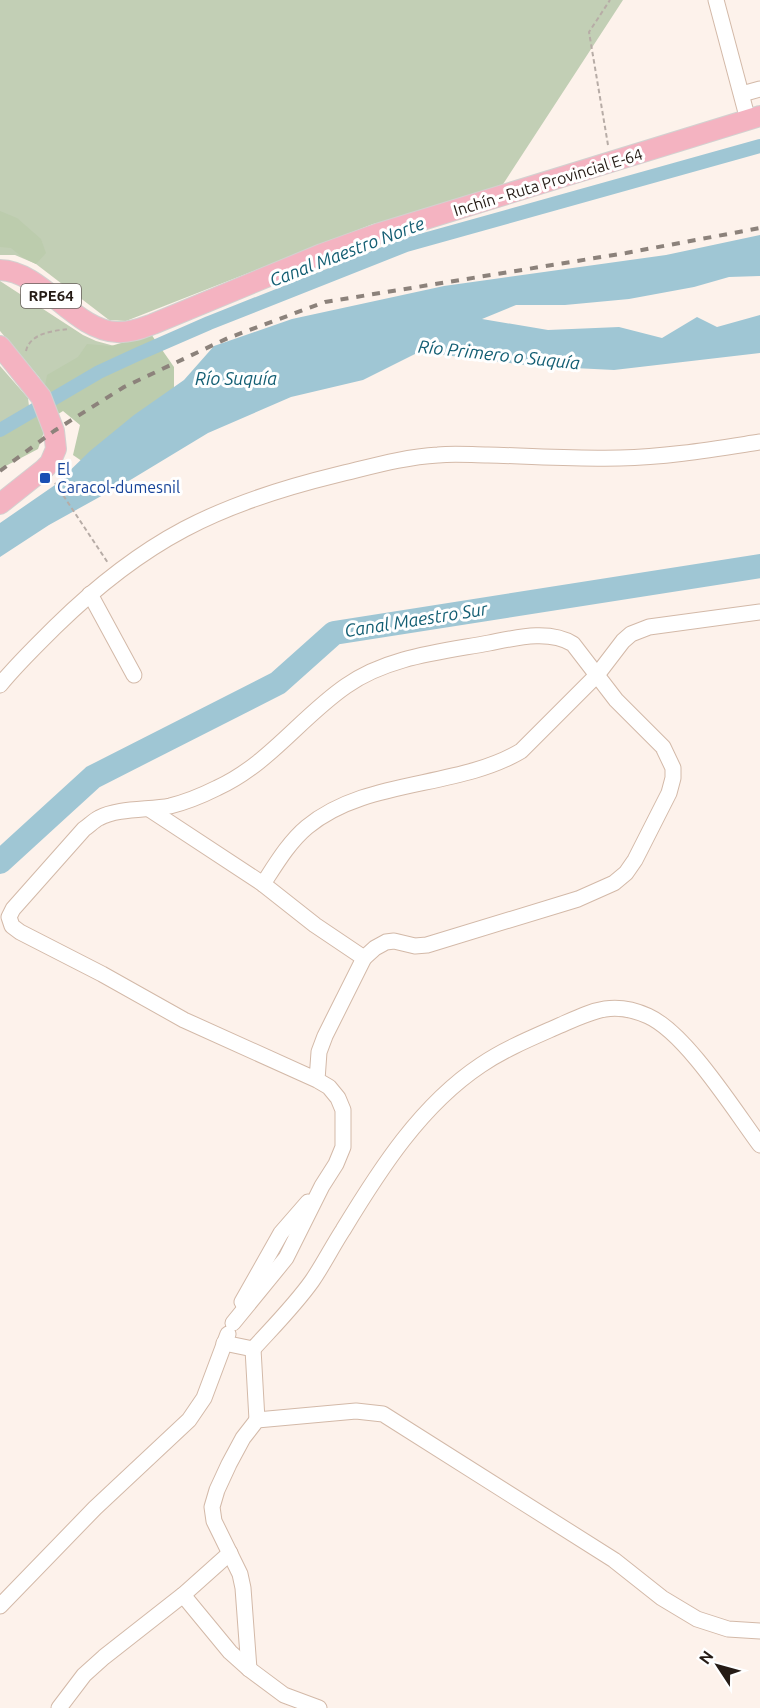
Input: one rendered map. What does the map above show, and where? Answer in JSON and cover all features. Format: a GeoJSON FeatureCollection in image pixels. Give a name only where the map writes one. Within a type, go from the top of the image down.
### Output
{"type":"FeatureCollection","features":[{"type":"Feature","properties":{"kind":"main road","name":"Inchín - Ruta Provincial E-64"},"geometry":{"type":"LineString","coordinates":[[93,324],[114,332],[138,329],[381,232],[754,118]]}},
{"type":"Feature","properties":{"kind":"main road","name":"RPE64"},"geometry":{"type":"LineString","coordinates":[[0,270],[18,273],[27,278],[93,324]]}},
{"type":"Feature","properties":{"kind":"main road"},"geometry":{"type":"LineString","coordinates":[[0,346],[41,397],[55,435],[56,449],[50,463],[44,469],[0,504]]}},
{"type":"Feature","properties":{"kind":"street"},"geometry":{"type":"LineString","coordinates":[[716,0],[742,94],[754,118]]}},
{"type":"Feature","properties":{"kind":"street"},"geometry":{"type":"LineString","coordinates":[[742,94],[760,89]]}},
{"type":"Feature","properties":{"kind":"street"},"geometry":{"type":"LineString","coordinates":[[0,685],[20,662],[90,594],[114,573],[148,549],[219,511],[286,487],[407,458],[441,454],[621,458],[657,456],[760,442]]}},
{"type":"Feature","properties":{"kind":"street"},"geometry":{"type":"LineString","coordinates":[[90,594],[134,675]]}},
{"type":"Feature","properties":{"kind":"street"},"geometry":{"type":"LineString","coordinates":[[263,884],[294,840],[319,817],[364,798],[506,759],[521,751],[597,675],[631,634],[641,629],[760,612]]}},
{"type":"Feature","properties":{"kind":"street"},"geometry":{"type":"LineString","coordinates":[[0,1606],[95,1508],[189,1420],[204,1398],[224,1343],[247,1292],[272,1248],[281,1233],[322,1186],[336,1164],[343,1147],[344,1127],[343,1110],[338,1098],[317,1080],[184,1020],[20,932],[12,926],[9,917],[13,909],[84,829],[98,818],[173,805],[220,788],[284,740],[346,685],[389,664],[410,657],[508,639],[553,636],[564,638],[573,644],[628,713],[663,747],[673,768],[669,793],[635,860],[626,873],[614,883],[578,899],[427,945],[415,946],[394,941],[386,942],[364,958],[325,1036],[319,1053],[317,1080]]}},
{"type":"Feature","properties":{"kind":"street"},"geometry":{"type":"LineString","coordinates":[[149,809],[263,884],[315,925],[364,958]]}},
{"type":"Feature","properties":{"kind":"street"},"geometry":{"type":"LineString","coordinates":[[249,1670],[240,1574],[214,1521],[212,1507],[229,1464],[243,1438],[257,1420],[253,1349],[311,1282],[359,1203],[411,1130],[440,1098],[480,1065],[508,1049],[589,1013],[616,1006],[649,1016],[663,1025],[696,1058],[760,1145]]}},
{"type":"Feature","properties":{"kind":"street"},"geometry":{"type":"LineString","coordinates":[[224,1343],[253,1349]]}},
{"type":"Feature","properties":{"kind":"street"},"geometry":{"type":"LineString","coordinates":[[257,1420],[356,1411],[382,1414],[614,1560],[662,1598],[697,1619],[728,1629],[760,1631]]}},
{"type":"Feature","properties":{"kind":"street"},"geometry":{"type":"LineString","coordinates":[[59,1708],[84,1675],[230,1553]]}},
{"type":"Feature","properties":{"kind":"street"},"geometry":{"type":"LineString","coordinates":[[183,1594],[230,1652],[283,1701],[319,1708]]}},
{"type":"Feature","properties":{"kind":"path"},"geometry":{"type":"LineString","coordinates":[[610,0],[589,32],[611,163]]}},
{"type":"Feature","properties":{"kind":"path"},"geometry":{"type":"LineString","coordinates":[[25,375],[28,343],[50,332],[93,324]]}},
{"type":"Feature","properties":{"kind":"path"},"geometry":{"type":"LineString","coordinates":[[54,481],[114,573]]}},
{"type":"Feature","properties":{"kind":"green space"},"geometry":{"type":"Polygon","coordinates":[[[0,0],[623,0],[494,198],[373,224],[126,321],[109,320],[36,264],[15,255],[0,255],[0,0]]]}},
{"type":"Feature","properties":{"kind":"green space"},"geometry":{"type":"Polygon","coordinates":[[[0,211],[17,218],[41,239],[46,253],[36,264],[11,248],[0,247],[0,211]]]}},
{"type":"Feature","properties":{"kind":"green space"},"geometry":{"type":"Polygon","coordinates":[[[0,281],[83,335],[118,347],[49,396],[39,377],[0,331],[0,281]]]}},
{"type":"Feature","properties":{"kind":"green space"},"geometry":{"type":"Polygon","coordinates":[[[151,334],[174,367],[174,391],[89,466],[73,455],[80,425],[63,411],[44,423],[44,432],[38,449],[0,469],[0,430],[41,405],[47,375],[78,357],[87,344],[111,346],[151,334]]]}},
{"type":"Feature","properties":{"kind":"green space"},"geometry":{"type":"Polygon","coordinates":[[[0,366],[28,398],[33,438],[0,463],[0,366]]]}},
{"type":"Feature","properties":{"kind":"water","name":"Río Suquía"},"geometry":{"type":"Polygon","coordinates":[[[760,235],[760,276],[729,277],[694,287],[629,299],[565,305],[516,305],[482,319],[548,330],[619,327],[662,338],[697,317],[717,327],[760,315],[760,353],[614,370],[534,366],[419,352],[363,380],[291,397],[208,433],[49,525],[0,557],[0,523],[55,485],[90,451],[134,415],[184,380],[214,346],[292,319],[444,286],[666,255],[760,235]]]}},
{"type":"Feature","properties":{"kind":"waterway","name":"Canal Maestro Norte"},"geometry":{"type":"LineString","coordinates":[[0,430],[99,372],[138,354],[209,323],[406,245],[760,146]]}},
{"type":"Feature","properties":{"kind":"waterway","name":"Canal Maestro Sur"},"geometry":{"type":"LineString","coordinates":[[0,862],[93,777],[278,683],[334,633],[760,566]]}},
{"type":"Feature","properties":{"kind":"railway"},"geometry":{"type":"LineString","coordinates":[[0,471],[54,431],[124,387],[228,338],[325,302],[626,253],[760,228]]}},
{"type":"Feature","properties":{"kind":"place","name":"El Caracol-dumesnil"},"geometry":{"type":"Point","coordinates":[45,478]}},
{"type":"Feature","properties":{"kind":"water label","name":"Río Primero o Suquía"},"geometry":{"type":"Point","coordinates":[499,355]}}]}
